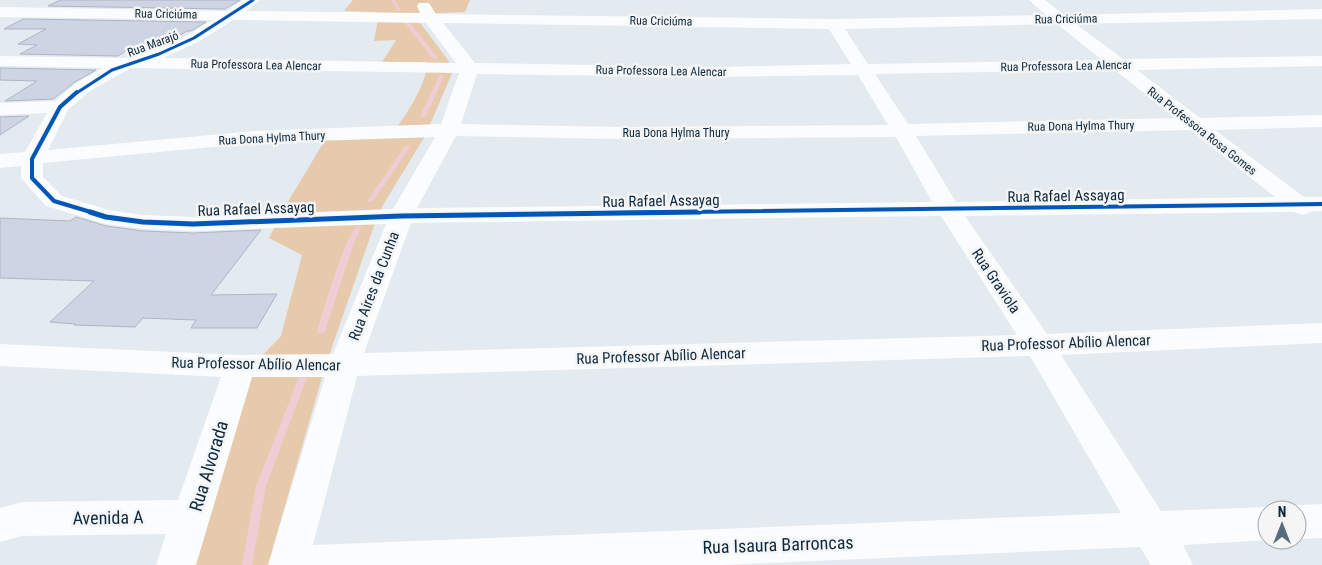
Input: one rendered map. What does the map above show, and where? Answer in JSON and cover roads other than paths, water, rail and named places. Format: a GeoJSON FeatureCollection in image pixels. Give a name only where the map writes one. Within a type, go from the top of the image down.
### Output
{"type":"FeatureCollection","features":[{"type":"Feature","properties":{"kind":"street","name":"Rua Marajó"},"geometry":{"type":"LineString","coordinates":[[32,159],[60,106],[83,87],[131,62],[180,45],[253,0]]}},
{"type":"Feature","properties":{"kind":"street","name":"Rua Professora Rosa Gomes"},"geometry":{"type":"LineString","coordinates":[[1036,0],[1193,124],[1310,204],[1322,222]]}},
{"type":"Feature","properties":{"kind":"street"},"geometry":{"type":"LineString","coordinates":[[1251,0],[1305,27]]}},
{"type":"Feature","properties":{"kind":"street","name":"Rua Criciúma"},"geometry":{"type":"LineString","coordinates":[[0,12],[232,14],[426,9],[834,24],[1322,14]]}},
{"type":"Feature","properties":{"kind":"street"},"geometry":{"type":"LineString","coordinates":[[426,9],[470,69]]}},
{"type":"Feature","properties":{"kind":"street","name":"Rua Graviola"},"geometry":{"type":"LineString","coordinates":[[834,24],[902,130],[949,210],[1039,345],[1174,565]]}},
{"type":"Feature","properties":{"kind":"street","name":"Rua Professora Lea Alencar"},"geometry":{"type":"LineString","coordinates":[[0,61],[712,72],[864,71],[1322,61]]}},
{"type":"Feature","properties":{"kind":"street","name":"Rua Aires da Cunha"},"geometry":{"type":"LineString","coordinates":[[288,565],[344,365],[401,216],[449,130],[470,69]]}},
{"type":"Feature","properties":{"kind":"street"},"geometry":{"type":"LineString","coordinates":[[0,109],[60,106]]}},
{"type":"Feature","properties":{"kind":"street","name":"Rua Dona Hylma Thury"},"geometry":{"type":"LineString","coordinates":[[0,161],[254,137],[449,130],[794,133],[1322,121]]}},
{"type":"Feature","properties":{"kind":"street","name":"Rua Rafael Assayag"},"geometry":{"type":"LineString","coordinates":[[32,159],[32,178],[54,201],[106,217],[193,224],[401,216],[1310,204]]}},
{"type":"Feature","properties":{"kind":"street","name":"Rua Professor Abílio Alencar"},"geometry":{"type":"LineString","coordinates":[[0,355],[240,366],[344,365],[1039,345],[1322,333]]}},
{"type":"Feature","properties":{"kind":"street","name":"Rua Alvorada"},"geometry":{"type":"LineString","coordinates":[[176,565],[240,366]]}},
{"type":"Feature","properties":{"kind":"street","name":"Avenida A"},"geometry":{"type":"LineString","coordinates":[[11,522],[193,517]]}},
{"type":"Feature","properties":{"kind":"street"},"geometry":{"type":"LineString","coordinates":[[1307,522],[1322,521]]}},
{"type":"Feature","properties":{"kind":"street","name":"Rua Isaura Barroncas"},"geometry":{"type":"LineString","coordinates":[[288,565],[1257,525]]}},
{"type":"Feature","properties":{"kind":"waterway"},"geometry":{"type":"LineString","coordinates":[[393,0],[399,10]]}},
{"type":"Feature","properties":{"kind":"waterway"},"geometry":{"type":"LineString","coordinates":[[406,21],[435,58]]}},
{"type":"Feature","properties":{"kind":"waterway"},"geometry":{"type":"LineString","coordinates":[[423,116],[442,76]]}},
{"type":"Feature","properties":{"kind":"waterway"},"geometry":{"type":"LineString","coordinates":[[371,200],[407,147]]}},
{"type":"Feature","properties":{"kind":"waterway"},"geometry":{"type":"LineString","coordinates":[[321,331],[350,243],[358,228]]}},
{"type":"Feature","properties":{"kind":"waterway"},"geometry":{"type":"LineString","coordinates":[[247,565],[261,486],[303,377]]}}]}
